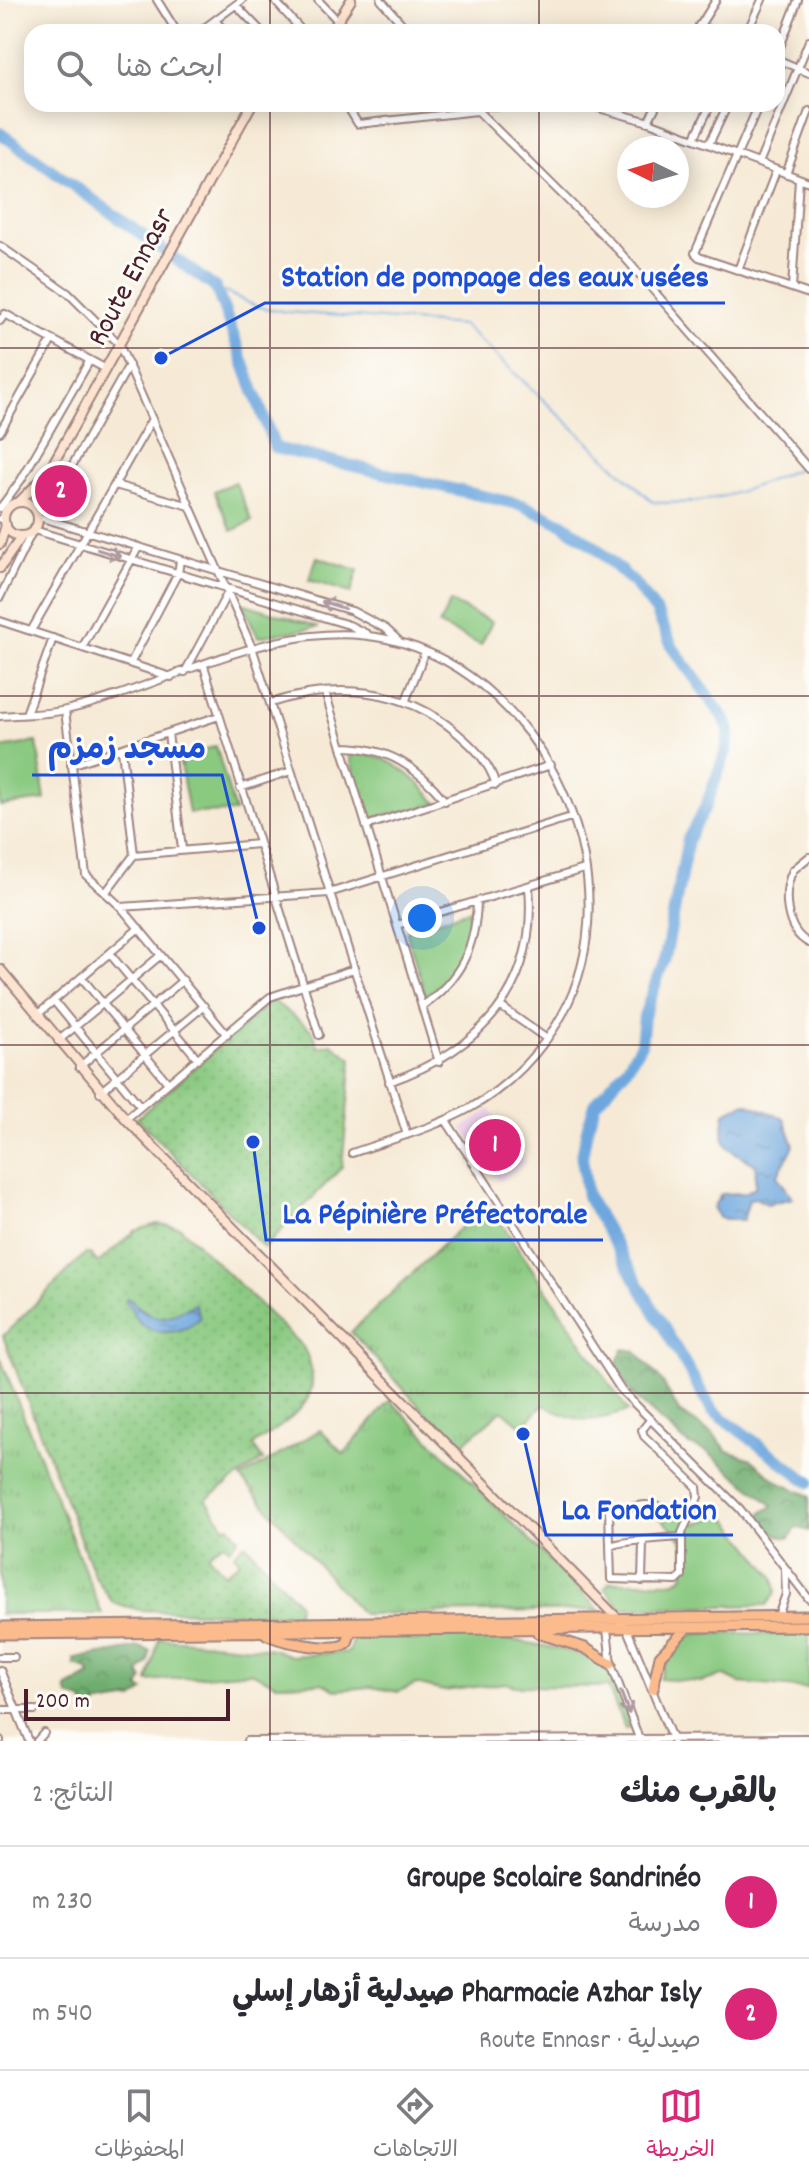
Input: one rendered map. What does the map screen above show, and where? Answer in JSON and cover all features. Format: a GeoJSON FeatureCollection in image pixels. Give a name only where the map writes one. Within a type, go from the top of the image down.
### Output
{"type":"FeatureCollection","features":[{"type":"Feature","properties":{"kind":"main road"},"geometry":{"type":"LineString","coordinates":[[0,1634],[263,1632],[352,1627],[527,1630],[607,1624],[619,1619],[809,1616]]}},
{"type":"Feature","properties":{"kind":"main road"},"geometry":{"type":"LineString","coordinates":[[0,1627],[607,1624],[627,1629],[809,1626]]}},
{"type":"Feature","properties":{"kind":"main road"},"geometry":{"type":"LineString","coordinates":[[263,1632],[286,1641],[337,1648],[345,1646],[352,1627]]}},
{"type":"Feature","properties":{"kind":"main road"},"geometry":{"type":"LineString","coordinates":[[653,1689],[660,1656],[688,1627]]}},
{"type":"Feature","properties":{"kind":"main road"},"geometry":{"type":"LineString","coordinates":[[527,1630],[585,1648],[611,1664]]}},
{"type":"Feature","properties":{"kind":"street"},"geometry":{"type":"LineString","coordinates":[[157,0],[172,24]]}},
{"type":"Feature","properties":{"kind":"street"},"geometry":{"type":"LineString","coordinates":[[274,0],[296,24]]}},
{"type":"Feature","properties":{"kind":"street"},"geometry":{"type":"LineString","coordinates":[[318,0],[339,22],[351,0]]}},
{"type":"Feature","properties":{"kind":"street"},"geometry":{"type":"LineString","coordinates":[[381,0],[402,24]]}},
{"type":"Feature","properties":{"kind":"street"},"geometry":{"type":"LineString","coordinates":[[701,24],[716,0]]}},
{"type":"Feature","properties":{"kind":"street"},"geometry":{"type":"LineString","coordinates":[[751,24],[762,0]]}},
{"type":"Feature","properties":{"kind":"street"},"geometry":{"type":"LineString","coordinates":[[785,35],[798,0]]}},
{"type":"Feature","properties":{"kind":"street"},"geometry":{"type":"LineString","coordinates":[[210,24],[239,2],[256,24]]}},
{"type":"Feature","properties":{"kind":"street"},"geometry":{"type":"LineString","coordinates":[[215,20],[218,24]]}},
{"type":"Feature","properties":{"kind":"street"},"geometry":{"type":"LineString","coordinates":[[785,102],[809,41]]}},
{"type":"Feature","properties":{"kind":"street"},"geometry":{"type":"LineString","coordinates":[[785,61],[809,73]]}},
{"type":"Feature","properties":{"kind":"street"},"geometry":{"type":"LineString","coordinates":[[786,174],[809,111]]}},
{"type":"Feature","properties":{"kind":"street","name":"Route Ennasr"},"geometry":{"type":"LineString","coordinates":[[33,531],[49,471],[247,112]]}},
{"type":"Feature","properties":{"kind":"street"},"geometry":{"type":"LineString","coordinates":[[351,112],[358,124],[365,126],[393,118],[437,112]]}},
{"type":"Feature","properties":{"kind":"street"},"geometry":{"type":"LineString","coordinates":[[479,112],[619,251],[805,458],[809,469]]}},
{"type":"Feature","properties":{"kind":"street"},"geometry":{"type":"LineString","coordinates":[[613,112],[648,122],[809,182]]}},
{"type":"Feature","properties":{"kind":"street"},"geometry":{"type":"LineString","coordinates":[[648,122],[653,112]]}},
{"type":"Feature","properties":{"kind":"street"},"geometry":{"type":"LineString","coordinates":[[694,139],[706,112]]}},
{"type":"Feature","properties":{"kind":"street"},"geometry":{"type":"LineString","coordinates":[[709,144],[724,112]]}},
{"type":"Feature","properties":{"kind":"street"},"geometry":{"type":"LineString","coordinates":[[756,112],[695,250],[699,257],[809,294]]}},
{"type":"Feature","properties":{"kind":"street"},"geometry":{"type":"LineString","coordinates":[[759,163],[781,112]]}},
{"type":"Feature","properties":{"kind":"street"},"geometry":{"type":"LineString","coordinates":[[738,270],[776,171]]}},
{"type":"Feature","properties":{"kind":"street"},"geometry":{"type":"LineString","coordinates":[[792,288],[799,179]]}},
{"type":"Feature","properties":{"kind":"street"},"geometry":{"type":"LineString","coordinates":[[0,246],[68,293],[119,344],[129,365],[253,650],[407,1135]]}},
{"type":"Feature","properties":{"kind":"street"},"geometry":{"type":"LineString","coordinates":[[0,321],[5,314],[106,369]]}},
{"type":"Feature","properties":{"kind":"street"},"geometry":{"type":"LineString","coordinates":[[0,432],[52,340]]}},
{"type":"Feature","properties":{"kind":"street"},"geometry":{"type":"LineString","coordinates":[[90,360],[7,504],[88,533],[352,611],[386,629],[401,643]]}},
{"type":"Feature","properties":{"kind":"street"},"geometry":{"type":"LineString","coordinates":[[37,513],[51,503],[129,365]]}},
{"type":"Feature","properties":{"kind":"street"},"geometry":{"type":"LineString","coordinates":[[31,631],[152,419]]}},
{"type":"Feature","properties":{"kind":"street","name":"Route Ennasr"},"geometry":{"type":"LineString","coordinates":[[3,522],[7,504],[49,471]]}},
{"type":"Feature","properties":{"kind":"street"},"geometry":{"type":"LineString","coordinates":[[115,485],[190,506]]}},
{"type":"Feature","properties":{"kind":"street"},"geometry":{"type":"LineString","coordinates":[[3,522],[11,532],[22,536]]}},
{"type":"Feature","properties":{"kind":"street"},"geometry":{"type":"LineString","coordinates":[[0,544],[3,522]]}},
{"type":"Feature","properties":{"kind":"street"},"geometry":{"type":"LineString","coordinates":[[0,597],[33,531]]}},
{"type":"Feature","properties":{"kind":"street"},"geometry":{"type":"LineString","coordinates":[[0,568],[22,536],[33,531],[349,625],[372,637]]}},
{"type":"Feature","properties":{"kind":"street"},"geometry":{"type":"LineString","coordinates":[[82,648],[138,548]]}},
{"type":"Feature","properties":{"kind":"street"},"geometry":{"type":"LineString","coordinates":[[131,662],[178,573],[180,561]]}},
{"type":"Feature","properties":{"kind":"street"},"geometry":{"type":"LineString","coordinates":[[184,673],[226,590]]}},
{"type":"Feature","properties":{"kind":"street"},"geometry":{"type":"LineString","coordinates":[[0,621],[171,677]]}},
{"type":"Feature","properties":{"kind":"street"},"geometry":{"type":"LineString","coordinates":[[0,716],[65,711],[253,650],[330,634],[372,637],[425,652],[494,692],[539,745],[551,765],[571,817],[584,869],[588,903],[584,950],[572,992],[547,1039],[491,1097],[447,1122],[352,1153]]}},
{"type":"Feature","properties":{"kind":"street"},"geometry":{"type":"LineString","coordinates":[[26,714],[53,638]]}},
{"type":"Feature","properties":{"kind":"street"},"geometry":{"type":"LineString","coordinates":[[406,700],[425,652]]}},
{"type":"Feature","properties":{"kind":"street"},"geometry":{"type":"LineString","coordinates":[[204,666],[319,1035]]}},
{"type":"Feature","properties":{"kind":"street"},"geometry":{"type":"LineString","coordinates":[[271,703],[325,692],[361,691],[406,700],[441,719],[470,744],[491,767],[496,785]]}},
{"type":"Feature","properties":{"kind":"street"},"geometry":{"type":"LineString","coordinates":[[325,692],[439,1062]]}},
{"type":"Feature","properties":{"kind":"street"},"geometry":{"type":"LineString","coordinates":[[65,711],[86,875],[121,907],[227,1035]]}},
{"type":"Feature","properties":{"kind":"street"},"geometry":{"type":"LineString","coordinates":[[71,765],[219,716]]}},
{"type":"Feature","properties":{"kind":"street"},"geometry":{"type":"LineString","coordinates":[[168,733],[182,849]]}},
{"type":"Feature","properties":{"kind":"street"},"geometry":{"type":"LineString","coordinates":[[342,747],[371,749],[399,759],[423,775],[445,801]]}},
{"type":"Feature","properties":{"kind":"street"},"geometry":{"type":"LineString","coordinates":[[106,892],[134,855],[122,749]]}},
{"type":"Feature","properties":{"kind":"street"},"geometry":{"type":"LineString","coordinates":[[366,826],[551,765]]}},
{"type":"Feature","properties":{"kind":"street"},"geometry":{"type":"LineString","coordinates":[[240,788],[291,771]]}},
{"type":"Feature","properties":{"kind":"street"},"geometry":{"type":"LineString","coordinates":[[121,907],[275,894],[329,893],[571,817]]}},
{"type":"Feature","properties":{"kind":"street"},"geometry":{"type":"LineString","coordinates":[[134,855],[258,844]]}},
{"type":"Feature","properties":{"kind":"street"},"geometry":{"type":"LineString","coordinates":[[809,857],[793,870],[788,899],[794,929],[809,943]]}},
{"type":"Feature","properties":{"kind":"street"},"geometry":{"type":"LineString","coordinates":[[397,925],[584,869]]}},
{"type":"Feature","properties":{"kind":"street"},"geometry":{"type":"LineString","coordinates":[[389,1082],[439,1062],[475,1037],[500,1006],[525,944],[529,887]]}},
{"type":"Feature","properties":{"kind":"street"},"geometry":{"type":"LineString","coordinates":[[422,1006],[447,986],[467,958],[477,901]]}},
{"type":"Feature","properties":{"kind":"street"},"geometry":{"type":"LineString","coordinates":[[37,1015],[139,928]]}},
{"type":"Feature","properties":{"kind":"street"},"geometry":{"type":"LineString","coordinates":[[110,954],[198,1059]]}},
{"type":"Feature","properties":{"kind":"street"},"geometry":{"type":"LineString","coordinates":[[58,1041],[161,955]]}},
{"type":"Feature","properties":{"kind":"street"},"geometry":{"type":"LineString","coordinates":[[0,969],[100,1092],[619,1619],[627,1629],[672,1740]]}},
{"type":"Feature","properties":{"kind":"street"},"geometry":{"type":"LineString","coordinates":[[126,1119],[270,997],[354,969]]}},
{"type":"Feature","properties":{"kind":"street"},"geometry":{"type":"LineString","coordinates":[[82,978],[168,1083]]}},
{"type":"Feature","properties":{"kind":"street"},"geometry":{"type":"LineString","coordinates":[[79,1067],[183,980]]}},
{"type":"Feature","properties":{"kind":"street"},"geometry":{"type":"LineString","coordinates":[[54,1001],[140,1106]]}},
{"type":"Feature","properties":{"kind":"street"},"geometry":{"type":"LineString","coordinates":[[100,1092],[204,1006]]}},
{"type":"Feature","properties":{"kind":"street"},"geometry":{"type":"LineString","coordinates":[[500,1006],[547,1039]]}},
{"type":"Feature","properties":{"kind":"street"},"geometry":{"type":"LineString","coordinates":[[447,1122],[621,1390],[740,1509],[809,1599]]}},
{"type":"Feature","properties":{"kind":"street"},"geometry":{"type":"LineString","coordinates":[[650,1420],[642,1430],[644,1436],[697,1487],[698,1497],[689,1510],[681,1537],[685,1558],[681,1579],[611,1579],[611,1509],[645,1505],[689,1510]]}},
{"type":"Feature","properties":{"kind":"street"},"geometry":{"type":"LineString","coordinates":[[611,1546],[617,1542],[643,1543],[681,1537]]}},
{"type":"Feature","properties":{"kind":"street"},"geometry":{"type":"LineString","coordinates":[[642,1581],[643,1543]]}},
{"type":"Feature","properties":{"kind":"street"},"geometry":{"type":"LineString","coordinates":[[778,1616],[787,1585],[784,1566]]}},
{"type":"Feature","properties":{"kind":"street"},"geometry":{"type":"LineString","coordinates":[[606,1606],[611,1664],[639,1740]]}},
{"type":"Feature","properties":{"kind":"street"},"geometry":{"type":"LineString","coordinates":[[0,1657],[14,1657]]}},
{"type":"Feature","properties":{"kind":"street"},"geometry":{"type":"LineString","coordinates":[[0,1670],[29,1741]]}},
{"type":"Feature","properties":{"kind":"street"},"geometry":{"type":"LineString","coordinates":[[0,1710],[35,1710]]}},
{"type":"Feature","properties":{"kind":"street"},"geometry":{"type":"LineString","coordinates":[[37,1741],[44,1733]]}},
{"type":"Feature","properties":{"kind":"street"},"geometry":{"type":"LineString","coordinates":[[247,1741],[809,1738]]}},
{"type":"Feature","properties":{"kind":"shaded area"},"geometry":{"type":"Polygon","coordinates":[[[490,1109],[526,1162],[499,1181],[463,1128],[490,1109]]]}},
{"type":"Feature","properties":{"kind":"green space"},"geometry":{"type":"Polygon","coordinates":[[[235,482],[252,521],[232,531],[214,491],[235,482]]]}},
{"type":"Feature","properties":{"kind":"green space"},"geometry":{"type":"Polygon","coordinates":[[[317,557],[358,570],[351,593],[309,580],[317,557]]]}},
{"type":"Feature","properties":{"kind":"green space"},"geometry":{"type":"Polygon","coordinates":[[[450,602],[492,622],[481,645],[439,625],[450,602]]]}},
{"type":"Feature","properties":{"kind":"green space"},"geometry":{"type":"Polygon","coordinates":[[[242,603],[319,627],[258,637],[242,603]]]}},
{"type":"Feature","properties":{"kind":"green space"},"geometry":{"type":"Polygon","coordinates":[[[37,742],[45,800],[0,806],[0,748],[37,742]]]}},
{"type":"Feature","properties":{"kind":"green space"},"geometry":{"type":"Polygon","coordinates":[[[216,746],[235,812],[189,813],[179,758],[216,746]]]}},
{"type":"Feature","properties":{"kind":"green space"},"geometry":{"type":"Polygon","coordinates":[[[348,752],[375,756],[399,767],[438,804],[368,819],[348,752]]]}},
{"type":"Feature","properties":{"kind":"green space"},"geometry":{"type":"Polygon","coordinates":[[[470,910],[458,959],[445,979],[426,997],[406,931],[470,910]]]}},
{"type":"Feature","properties":{"kind":"green space"},"geometry":{"type":"Polygon","coordinates":[[[272,1000],[313,1031],[318,1047],[332,1044],[352,1059],[342,1167],[264,1248],[137,1118],[272,1000]]]}},
{"type":"Feature","properties":{"kind":"green space"},"geometry":{"type":"Polygon","coordinates":[[[487,1202],[628,1411],[585,1420],[566,1416],[544,1405],[522,1426],[502,1410],[458,1448],[351,1332],[487,1202]]]}},
{"type":"Feature","properties":{"kind":"green space"},"geometry":{"type":"Polygon","coordinates":[[[157,1224],[180,1227],[303,1347],[310,1365],[310,1394],[303,1406],[253,1445],[263,1460],[206,1499],[225,1527],[230,1526],[239,1538],[230,1548],[223,1543],[208,1555],[225,1574],[240,1561],[234,1554],[245,1543],[299,1604],[296,1615],[140,1610],[113,1603],[94,1575],[3,1336],[85,1254],[90,1254],[98,1263],[135,1231],[157,1224]]]}},
{"type":"Feature","properties":{"kind":"green space"},"geometry":{"type":"Polygon","coordinates":[[[623,1349],[635,1351],[662,1381],[679,1412],[713,1434],[728,1451],[751,1459],[778,1482],[809,1496],[809,1531],[796,1527],[790,1538],[771,1531],[758,1515],[773,1506],[706,1451],[689,1445],[632,1395],[616,1364],[623,1349]]]}},
{"type":"Feature","properties":{"kind":"green space"},"geometry":{"type":"Polygon","coordinates":[[[0,1357],[102,1614],[0,1614],[0,1357]]]}},
{"type":"Feature","properties":{"kind":"green space"},"geometry":{"type":"Polygon","coordinates":[[[390,1400],[599,1610],[362,1614],[241,1478],[320,1430],[344,1454],[390,1400]]]}},
{"type":"Feature","properties":{"kind":"green space"},"geometry":{"type":"Polygon","coordinates":[[[649,1507],[663,1507],[697,1524],[724,1514],[774,1578],[776,1592],[767,1605],[621,1608],[605,1588],[610,1582],[673,1582],[683,1577],[683,1543],[649,1507]]]}},
{"type":"Feature","properties":{"kind":"green space"},"geometry":{"type":"Polygon","coordinates":[[[696,1633],[809,1634],[809,1689],[739,1683],[723,1675],[702,1682],[660,1679],[672,1652],[682,1641],[696,1633]]]}},
{"type":"Feature","properties":{"kind":"green space"},"geometry":{"type":"Polygon","coordinates":[[[493,1636],[567,1651],[602,1665],[616,1686],[630,1727],[625,1729],[608,1687],[515,1686],[506,1683],[444,1691],[416,1684],[398,1692],[371,1687],[336,1690],[322,1683],[276,1684],[251,1672],[148,1681],[159,1638],[273,1649],[291,1656],[349,1652],[353,1637],[493,1636]]]}},
{"type":"Feature","properties":{"kind":"green space"},"geometry":{"type":"Polygon","coordinates":[[[139,1647],[150,1651],[148,1663],[139,1673],[143,1680],[139,1687],[144,1691],[133,1699],[99,1704],[86,1713],[83,1700],[68,1696],[66,1688],[90,1675],[88,1669],[74,1665],[74,1659],[139,1647]]]}},
{"type":"Feature","properties":{"kind":"water"},"geometry":{"type":"Polygon","coordinates":[[[746,1103],[784,1118],[794,1146],[777,1176],[793,1198],[767,1204],[756,1198],[749,1199],[743,1221],[719,1218],[713,1208],[721,1194],[745,1193],[755,1187],[756,1165],[732,1151],[723,1134],[725,1113],[746,1103]]]}},
{"type":"Feature","properties":{"kind":"water"},"geometry":{"type":"Polygon","coordinates":[[[127,1298],[159,1317],[195,1304],[200,1318],[176,1331],[158,1331],[141,1323],[125,1301],[127,1298]]]}},
{"type":"Feature","properties":{"kind":"waterway"},"geometry":{"type":"LineString","coordinates":[[0,133],[216,288],[275,448],[522,505],[563,524],[594,546],[634,583],[656,611],[673,648],[724,718],[729,731],[727,748],[706,806],[688,839],[665,958],[644,1016],[641,1044],[626,1069],[595,1104],[582,1157],[587,1196],[712,1410],[809,1482]]}},
{"type":"Feature","properties":{"kind":"waterway"},"geometry":{"type":"LineString","coordinates":[[216,288],[258,307],[287,312],[463,325],[653,502],[691,502],[727,495],[797,469]]}},
{"type":"Feature","properties":{"kind":"place","name":"Station de pompage des eaux usées"},"geometry":{"type":"Point","coordinates":[161,358]}},
{"type":"Feature","properties":{"kind":"place","name":"Pharmacie Azhar Isly صيدلية أزهار إسلي"},"geometry":{"type":"Point","coordinates":[61,491]}},
{"type":"Feature","properties":{"kind":"place","name":"مسجد زمزم"},"geometry":{"type":"Point","coordinates":[259,928]}},
{"type":"Feature","properties":{"kind":"place","name":"La Pépinière Préfectorale"},"geometry":{"type":"Point","coordinates":[253,1142]}},
{"type":"Feature","properties":{"kind":"place","name":"Groupe Scolaire Sandrinéo"},"geometry":{"type":"Point","coordinates":[495,1145]}},
{"type":"Feature","properties":{"kind":"place","name":"La Fondation"},"geometry":{"type":"Point","coordinates":[523,1434]}}]}
